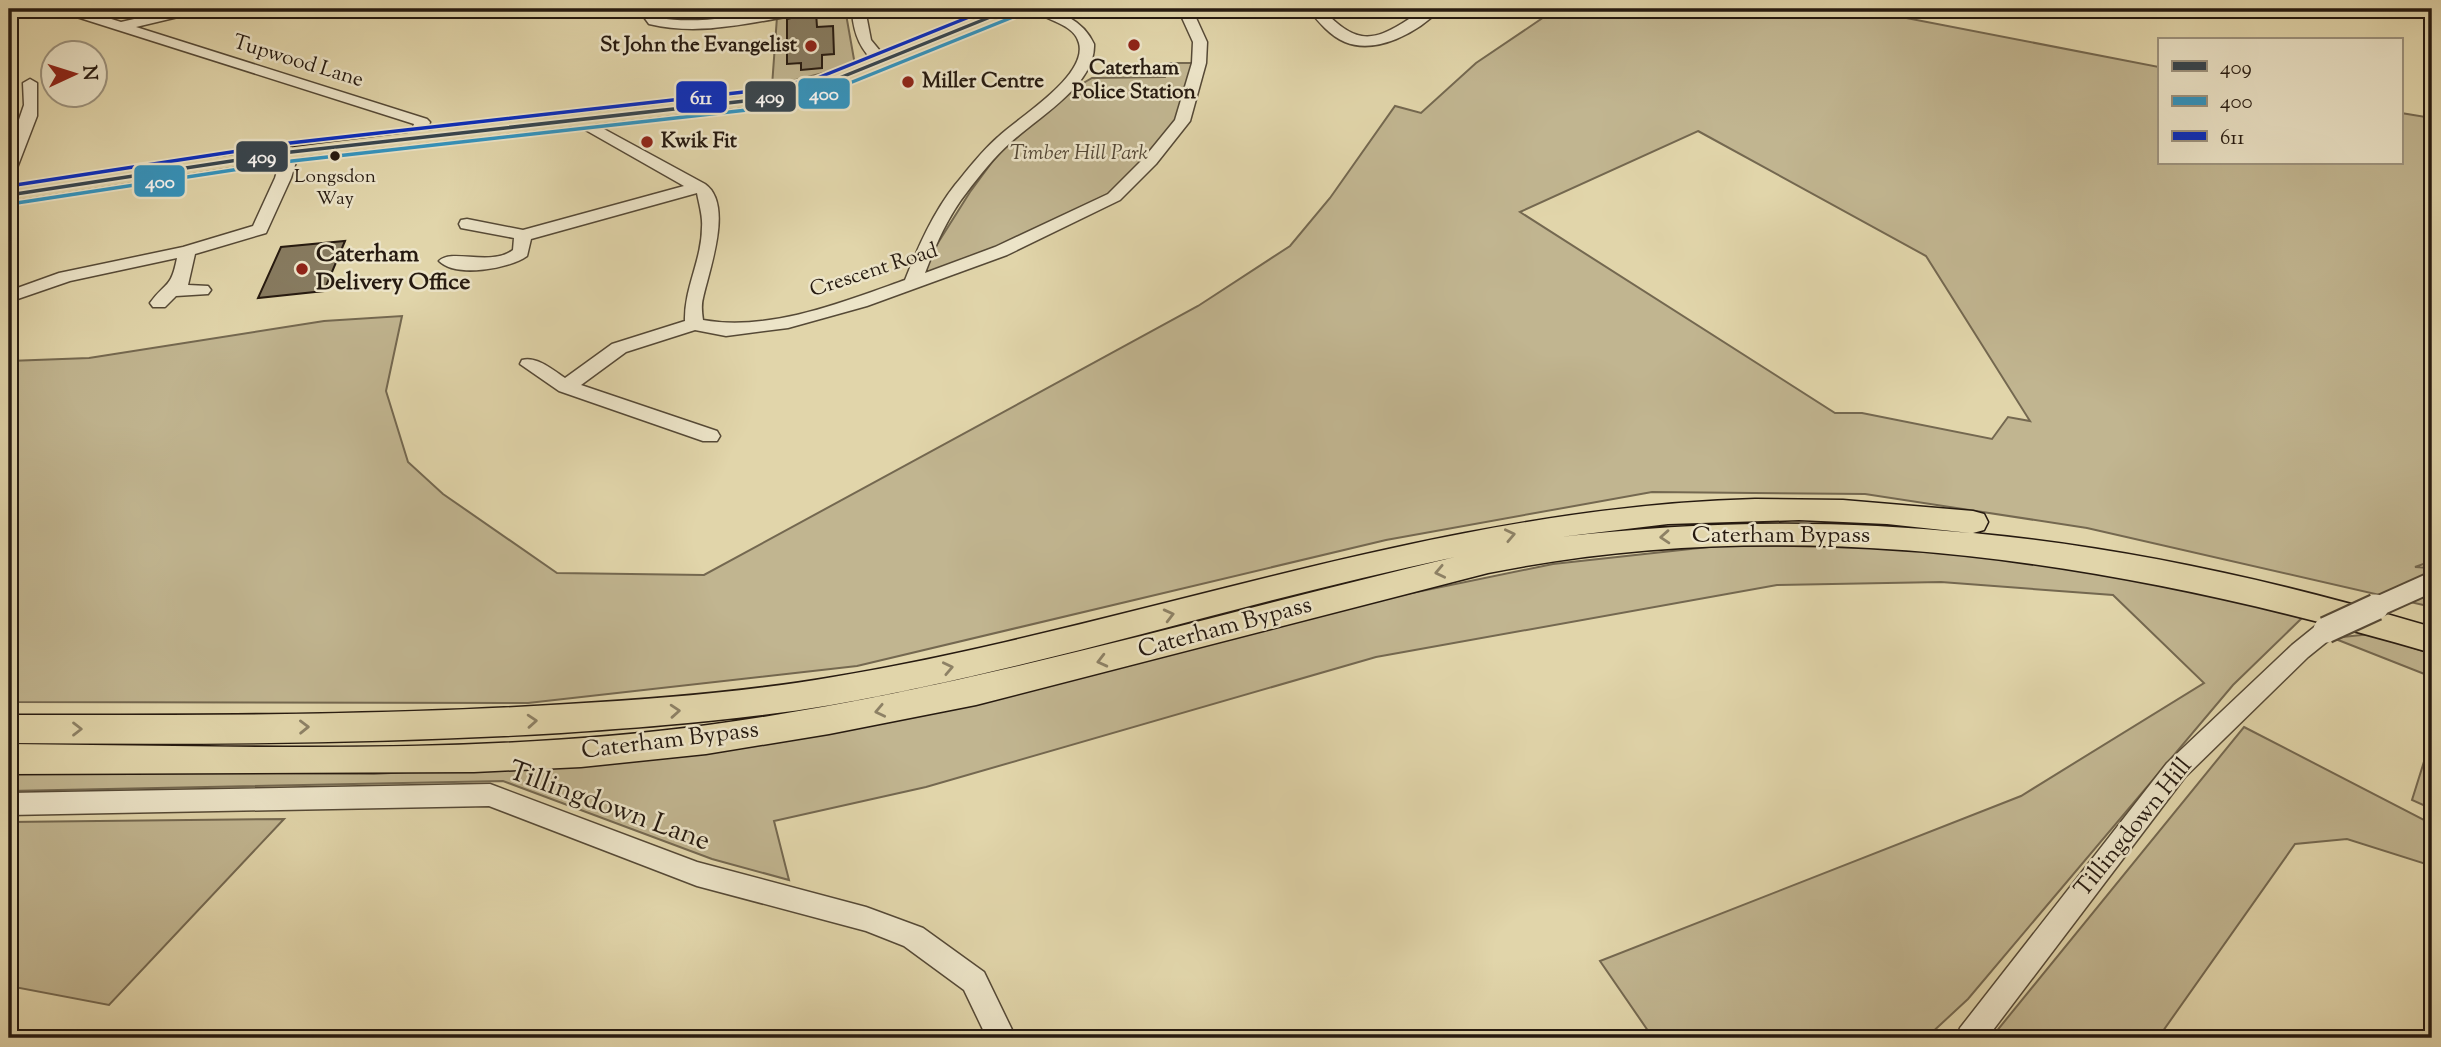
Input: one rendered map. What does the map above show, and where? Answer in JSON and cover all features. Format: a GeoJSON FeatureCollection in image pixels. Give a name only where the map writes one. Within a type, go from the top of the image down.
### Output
{"type":"FeatureCollection","features":[{"type":"Feature","properties":{"kind":"highway","name":"Caterham Bypass"},"geometry":{"type":"LineString","coordinates":[[9,729],[476,725],[707,708],[861,686],[1025,651],[1395,559],[1552,527],[1630,516],[1706,512],[1855,512],[2058,533],[2230,567],[2432,618]]}},
{"type":"Feature","properties":{"kind":"highway","name":"Caterham Bypass"},"geometry":{"type":"LineString","coordinates":[[9,759],[329,760],[545,755],[690,741],[869,713],[1017,682],[1433,573],[1553,550],[1660,537],[1736,532],[1833,532],[2028,549],[2126,564],[2224,586],[2432,640]]}},
{"type":"Feature","properties":{"kind":"main road"},"geometry":{"type":"LineString","coordinates":[[9,195],[291,152],[754,100],[817,87],[883,63],[1010,9]]}},
{"type":"Feature","properties":{"kind":"street"},"geometry":{"type":"LineString","coordinates":[[119,27],[194,9]]}},
{"type":"Feature","properties":{"kind":"street"},"geometry":{"type":"LineString","coordinates":[[645,9],[654,21],[688,27],[809,9]]}},
{"type":"Feature","properties":{"kind":"street"},"geometry":{"type":"LineString","coordinates":[[855,9],[859,10],[861,36],[865,46],[883,63]]}},
{"type":"Feature","properties":{"kind":"street"},"geometry":{"type":"LineString","coordinates":[[912,284],[928,243],[965,183],[1006,138],[1053,99],[1082,67],[1087,54],[1086,41],[1081,32],[1039,9]]}},
{"type":"Feature","properties":{"kind":"street","name":"Crescent Road"},"geometry":{"type":"LineString","coordinates":[[694,324],[726,330],[788,322],[861,302],[1001,251],[1114,197],[1150,161],[1182,121],[1199,63],[1200,42],[1185,9]]}},
{"type":"Feature","properties":{"kind":"street"},"geometry":{"type":"LineString","coordinates":[[1315,9],[1339,34],[1358,42],[1374,42],[1407,28],[1433,9]]}},
{"type":"Feature","properties":{"kind":"street","name":"Tupwood Lane"},"geometry":{"type":"LineString","coordinates":[[74,10],[119,27],[422,122],[418,137]]}},
{"type":"Feature","properties":{"kind":"street"},"geometry":{"type":"LineString","coordinates":[[9,167],[31,116],[34,98],[30,83]]}},
{"type":"Feature","properties":{"kind":"street"},"geometry":{"type":"LineString","coordinates":[[566,387],[619,348],[694,324],[693,301],[705,264],[711,226],[705,191],[580,121]]}},
{"type":"Feature","properties":{"kind":"street"},"geometry":{"type":"LineString","coordinates":[[9,297],[65,277],[187,251],[260,229],[291,152]]}},
{"type":"Feature","properties":{"kind":"street"},"geometry":{"type":"LineString","coordinates":[[467,224],[523,235],[550,230],[699,187]]}},
{"type":"Feature","properties":{"kind":"street"},"geometry":{"type":"LineString","coordinates":[[449,261],[480,264],[506,262],[521,252],[523,235]]}},
{"type":"Feature","properties":{"kind":"street"},"geometry":{"type":"LineString","coordinates":[[159,303],[181,282],[187,251]]}},
{"type":"Feature","properties":{"kind":"street"},"geometry":{"type":"LineString","coordinates":[[174,291],[202,290]]}},
{"type":"Feature","properties":{"kind":"street"},"geometry":{"type":"LineString","coordinates":[[529,364],[566,387],[710,436]]}},
{"type":"Feature","properties":{"kind":"street","name":"Tillingdown Hill"},"geometry":{"type":"LineString","coordinates":[[1970,1038],[2176,770],[2300,650],[2326,630],[2431,583]]}},
{"type":"Feature","properties":{"kind":"street","name":"Tillingdown Lane"},"geometry":{"type":"LineString","coordinates":[[9,803],[490,795],[697,874],[866,919],[913,936],[974,981],[1002,1038]]}},
{"type":"Feature","properties":{"kind":"green space"},"geometry":{"type":"Polygon","coordinates":[[[1561,9],[1860,9],[2158,67],[2158,164],[2402,164],[2402,113],[2432,118],[2432,561],[2415,567],[2432,568],[2432,607],[2087,528],[1865,494],[1652,492],[1386,540],[857,666],[528,703],[9,702],[9,361],[89,358],[324,321],[402,316],[386,391],[408,462],[443,494],[557,573],[704,575],[1198,306],[1290,246],[1330,198],[1395,106],[1421,113],[1476,63],[1553,11],[1561,9]],[[1698,131],[1520,212],[1835,413],[1862,413],[1992,439],[2008,417],[2030,421],[1926,256],[1698,131]]]}},
{"type":"Feature","properties":{"kind":"green space"},"geometry":{"type":"Polygon","coordinates":[[[829,10],[846,14],[855,65],[772,86],[777,17],[829,10]]]}},
{"type":"Feature","properties":{"kind":"green space","name":"Timber Hill Park"},"geometry":{"type":"Polygon","coordinates":[[[1169,63],[1199,63],[1182,121],[1114,197],[912,284],[970,192],[998,154],[1073,89],[1092,78],[1165,77],[1169,63]]]}},
{"type":"Feature","properties":{"kind":"green space"},"geometry":{"type":"Polygon","coordinates":[[[1718,546],[1864,546],[2041,559],[2304,616],[2233,685],[1968,999],[1926,1038],[1653,1038],[1600,961],[2021,796],[2204,683],[2113,595],[1941,582],[1777,585],[1376,657],[926,787],[774,821],[789,880],[712,859],[503,781],[9,791],[9,770],[374,774],[597,761],[1553,564],[1718,546]]]}},
{"type":"Feature","properties":{"kind":"green space"},"geometry":{"type":"Polygon","coordinates":[[[2371,634],[2432,654],[2432,677],[2333,638],[2371,634]]]}},
{"type":"Feature","properties":{"kind":"green space"},"geometry":{"type":"Polygon","coordinates":[[[2244,727],[2432,824],[2432,866],[2347,839],[2295,844],[2158,1038],[1991,1038],[2244,727]]]}},
{"type":"Feature","properties":{"kind":"green space"},"geometry":{"type":"Polygon","coordinates":[[[2427,752],[2432,756],[2432,809],[2412,800],[2427,752]]]}},
{"type":"Feature","properties":{"kind":"green space"},"geometry":{"type":"Polygon","coordinates":[[[284,819],[109,1005],[9,986],[9,822],[284,819]]]}},
{"type":"Feature","properties":{"kind":"building","name":"St John the Evangelist"},"geometry":{"type":"Polygon","coordinates":[[[816,12],[817,27],[833,26],[834,54],[822,55],[822,68],[801,70],[801,63],[787,64],[787,19],[816,12]]]}},
{"type":"Feature","properties":{"kind":"building","name":"Caterham Delivery Office"},"geometry":{"type":"Polygon","coordinates":[[[345,241],[324,291],[258,298],[281,247],[345,241]]]}},
{"type":"Feature","properties":{"kind":"transit line","name":"611"},"geometry":{"type":"LineString","coordinates":[[9,186],[290,143],[753,91],[815,79],[989,9]]}},
{"type":"Feature","properties":{"kind":"transit line","name":"409"},"geometry":{"type":"LineString","coordinates":[[9,195],[291,152],[754,100],[817,87],[1010,9]]}},
{"type":"Feature","properties":{"kind":"transit line","name":"400"},"geometry":{"type":"LineString","coordinates":[[10,204],[292,161],[756,109],[820,95],[1013,17]]}},
{"type":"Feature","properties":{"kind":"place","name":"Caterham Police Station"},"geometry":{"type":"Point","coordinates":[1134,45]}},
{"type":"Feature","properties":{"kind":"place","name":"St John the Evangelist"},"geometry":{"type":"Point","coordinates":[811,46]}},
{"type":"Feature","properties":{"kind":"place","name":"Miller Centre"},"geometry":{"type":"Point","coordinates":[908,82]}},
{"type":"Feature","properties":{"kind":"place","name":"Kwik Fit"},"geometry":{"type":"Point","coordinates":[647,142]}},
{"type":"Feature","properties":{"kind":"place","name":"Longsdon Way"},"geometry":{"type":"Point","coordinates":[335,156]}},
{"type":"Feature","properties":{"kind":"place","name":"Caterham Delivery Office"},"geometry":{"type":"Point","coordinates":[302,269]}}]}
